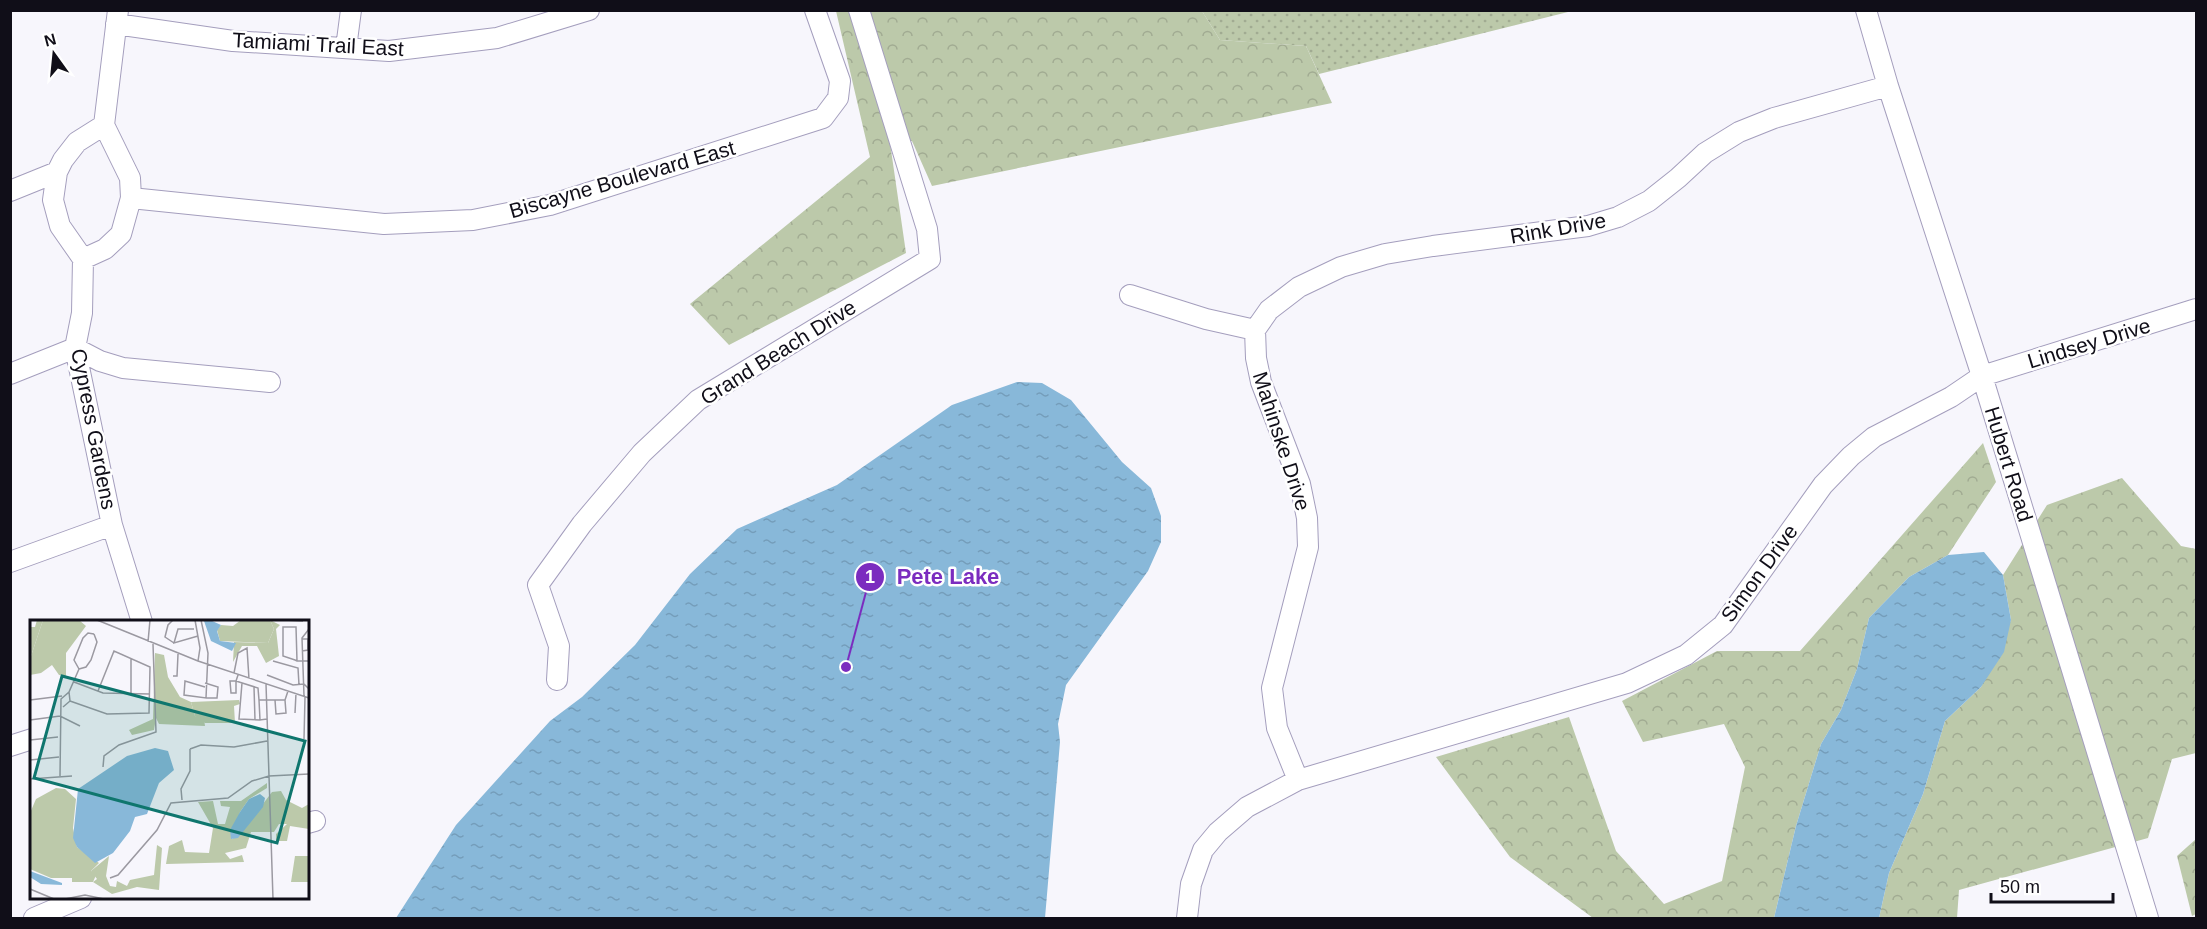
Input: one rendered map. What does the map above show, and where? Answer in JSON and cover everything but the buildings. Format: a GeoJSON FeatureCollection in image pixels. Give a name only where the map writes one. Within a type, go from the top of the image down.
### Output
{"type":"FeatureCollection","features":[{"type":"Feature","properties":{"kind":"street"},"geometry":{"type":"LineString","coordinates":[[346,48],[351,10]]}},
{"type":"Feature","properties":{"kind":"street","name":"Tamiami Trail East"},"geometry":{"type":"LineString","coordinates":[[117,17],[234,41],[389,51],[497,38],[589,10]]}},
{"type":"Feature","properties":{"kind":"street","name":"Biscayne Boulevard East"},"geometry":{"type":"LineString","coordinates":[[131,198],[384,224],[473,220],[550,205],[823,118],[838,98],[840,81],[815,10]]}},
{"type":"Feature","properties":{"kind":"street","name":"Grand Beach Drive"},"geometry":{"type":"LineString","coordinates":[[557,680],[559,646],[538,585],[582,524],[642,453],[698,400],[930,259],[927,229],[859,10]]}},
{"type":"Feature","properties":{"kind":"street","name":"Hubert Road"},"geometry":{"type":"LineString","coordinates":[[1866,10],[1888,86],[1982,376],[2148,918]]}},
{"type":"Feature","properties":{"kind":"street"},"geometry":{"type":"LineString","coordinates":[[104,125],[77,142],[57,172],[53,200],[60,226],[83,259],[105,249],[121,234],[131,198],[130,178],[104,125],[117,17]]}},
{"type":"Feature","properties":{"kind":"street","name":"Rink Drive"},"geometry":{"type":"LineString","coordinates":[[1255,330],[1269,310],[1299,287],[1341,267],[1385,254],[1588,226],[1618,217],[1649,201],[1705,153],[1739,132],[1774,118],[1888,86]]}},
{"type":"Feature","properties":{"kind":"street"},"geometry":{"type":"LineString","coordinates":[[10,191],[57,172]]}},
{"type":"Feature","properties":{"kind":"street","name":"Cypress Gardens"},"geometry":{"type":"LineString","coordinates":[[83,259],[82,313],[75,348],[112,525],[142,620]]}},
{"type":"Feature","properties":{"kind":"street"},"geometry":{"type":"LineString","coordinates":[[1131,295],[1206,319],[1255,330]]}},
{"type":"Feature","properties":{"kind":"street","name":"Lindsey Drive"},"geometry":{"type":"LineString","coordinates":[[1982,376],[2196,309]]}},
{"type":"Feature","properties":{"kind":"street","name":"Mahinske Drive"},"geometry":{"type":"LineString","coordinates":[[1255,330],[1256,358],[1261,382],[1300,484],[1307,518],[1308,548],[1272,688],[1277,728],[1298,780]]}},
{"type":"Feature","properties":{"kind":"street"},"geometry":{"type":"LineString","coordinates":[[10,374],[75,348],[100,361],[123,368],[270,382]]}},
{"type":"Feature","properties":{"kind":"street","name":"Simon Drive"},"geometry":{"type":"LineString","coordinates":[[1187,918],[1191,884],[1203,850],[1218,832],[1246,807],[1298,780],[1627,683],[1686,655],[1723,625],[1823,485],[1851,456],[1874,437],[1951,397],[1982,376]]}},
{"type":"Feature","properties":{"kind":"street"},"geometry":{"type":"LineString","coordinates":[[10,562],[112,525]]}},
{"type":"Feature","properties":{"kind":"street"},"geometry":{"type":"LineString","coordinates":[[10,746],[30,740]]}},
{"type":"Feature","properties":{"kind":"street"},"geometry":{"type":"LineString","coordinates":[[34,918],[77,899]]}},
{"type":"Feature","properties":{"kind":"green space"},"geometry":{"type":"Polygon","coordinates":[[[836,11],[1202,11],[1220,40],[1306,46],[1332,103],[932,186],[912,141],[890,143],[906,253],[729,345],[690,304],[870,157],[836,11]]]}},
{"type":"Feature","properties":{"kind":"green space"},"geometry":{"type":"Polygon","coordinates":[[[1202,11],[1572,11],[1319,74],[1306,46],[1220,40],[1202,11]]]}},
{"type":"Feature","properties":{"kind":"green space"},"geometry":{"type":"Polygon","coordinates":[[[1983,443],[1996,482],[1948,555],[1909,577],[1869,618],[1857,669],[1841,710],[1821,744],[1796,826],[1774,918],[1593,918],[1510,857],[1436,757],[1569,717],[1616,851],[1664,904],[1722,881],[1745,767],[1724,724],[1643,742],[1622,701],[1717,651],[1800,651],[1983,443]]]}},
{"type":"Feature","properties":{"kind":"green space"},"geometry":{"type":"Polygon","coordinates":[[[2122,478],[2181,546],[2196,549],[2196,753],[2172,759],[2148,838],[1959,890],[1957,918],[1879,918],[1889,873],[1923,794],[1945,721],[1981,687],[2011,620],[2003,575],[2047,505],[2122,478]]]}},
{"type":"Feature","properties":{"kind":"green space"},"geometry":{"type":"Polygon","coordinates":[[[2196,839],[2196,914],[2192,916],[2177,856],[2196,839]]]}},
{"type":"Feature","properties":{"kind":"water"},"geometry":{"type":"Polygon","coordinates":[[[1017,382],[1042,383],[1071,400],[1122,462],[1151,488],[1161,516],[1161,542],[1148,571],[1066,685],[1058,724],[1060,742],[1045,918],[396,918],[456,825],[550,721],[582,697],[635,645],[690,574],[737,529],[837,485],[952,405],[1017,382]]]}},
{"type":"Feature","properties":{"kind":"water"},"geometry":{"type":"Polygon","coordinates":[[[1984,552],[2003,575],[2011,620],[2004,652],[1981,687],[1945,721],[1923,794],[1889,873],[1879,918],[1774,918],[1796,826],[1821,744],[1841,710],[1857,669],[1869,618],[1909,577],[1948,555],[1984,552]]]}},
{"type":"Feature","properties":{"kind":"place","name":"Pete Lake"},"geometry":{"type":"Point","coordinates":[846,667]}}]}
